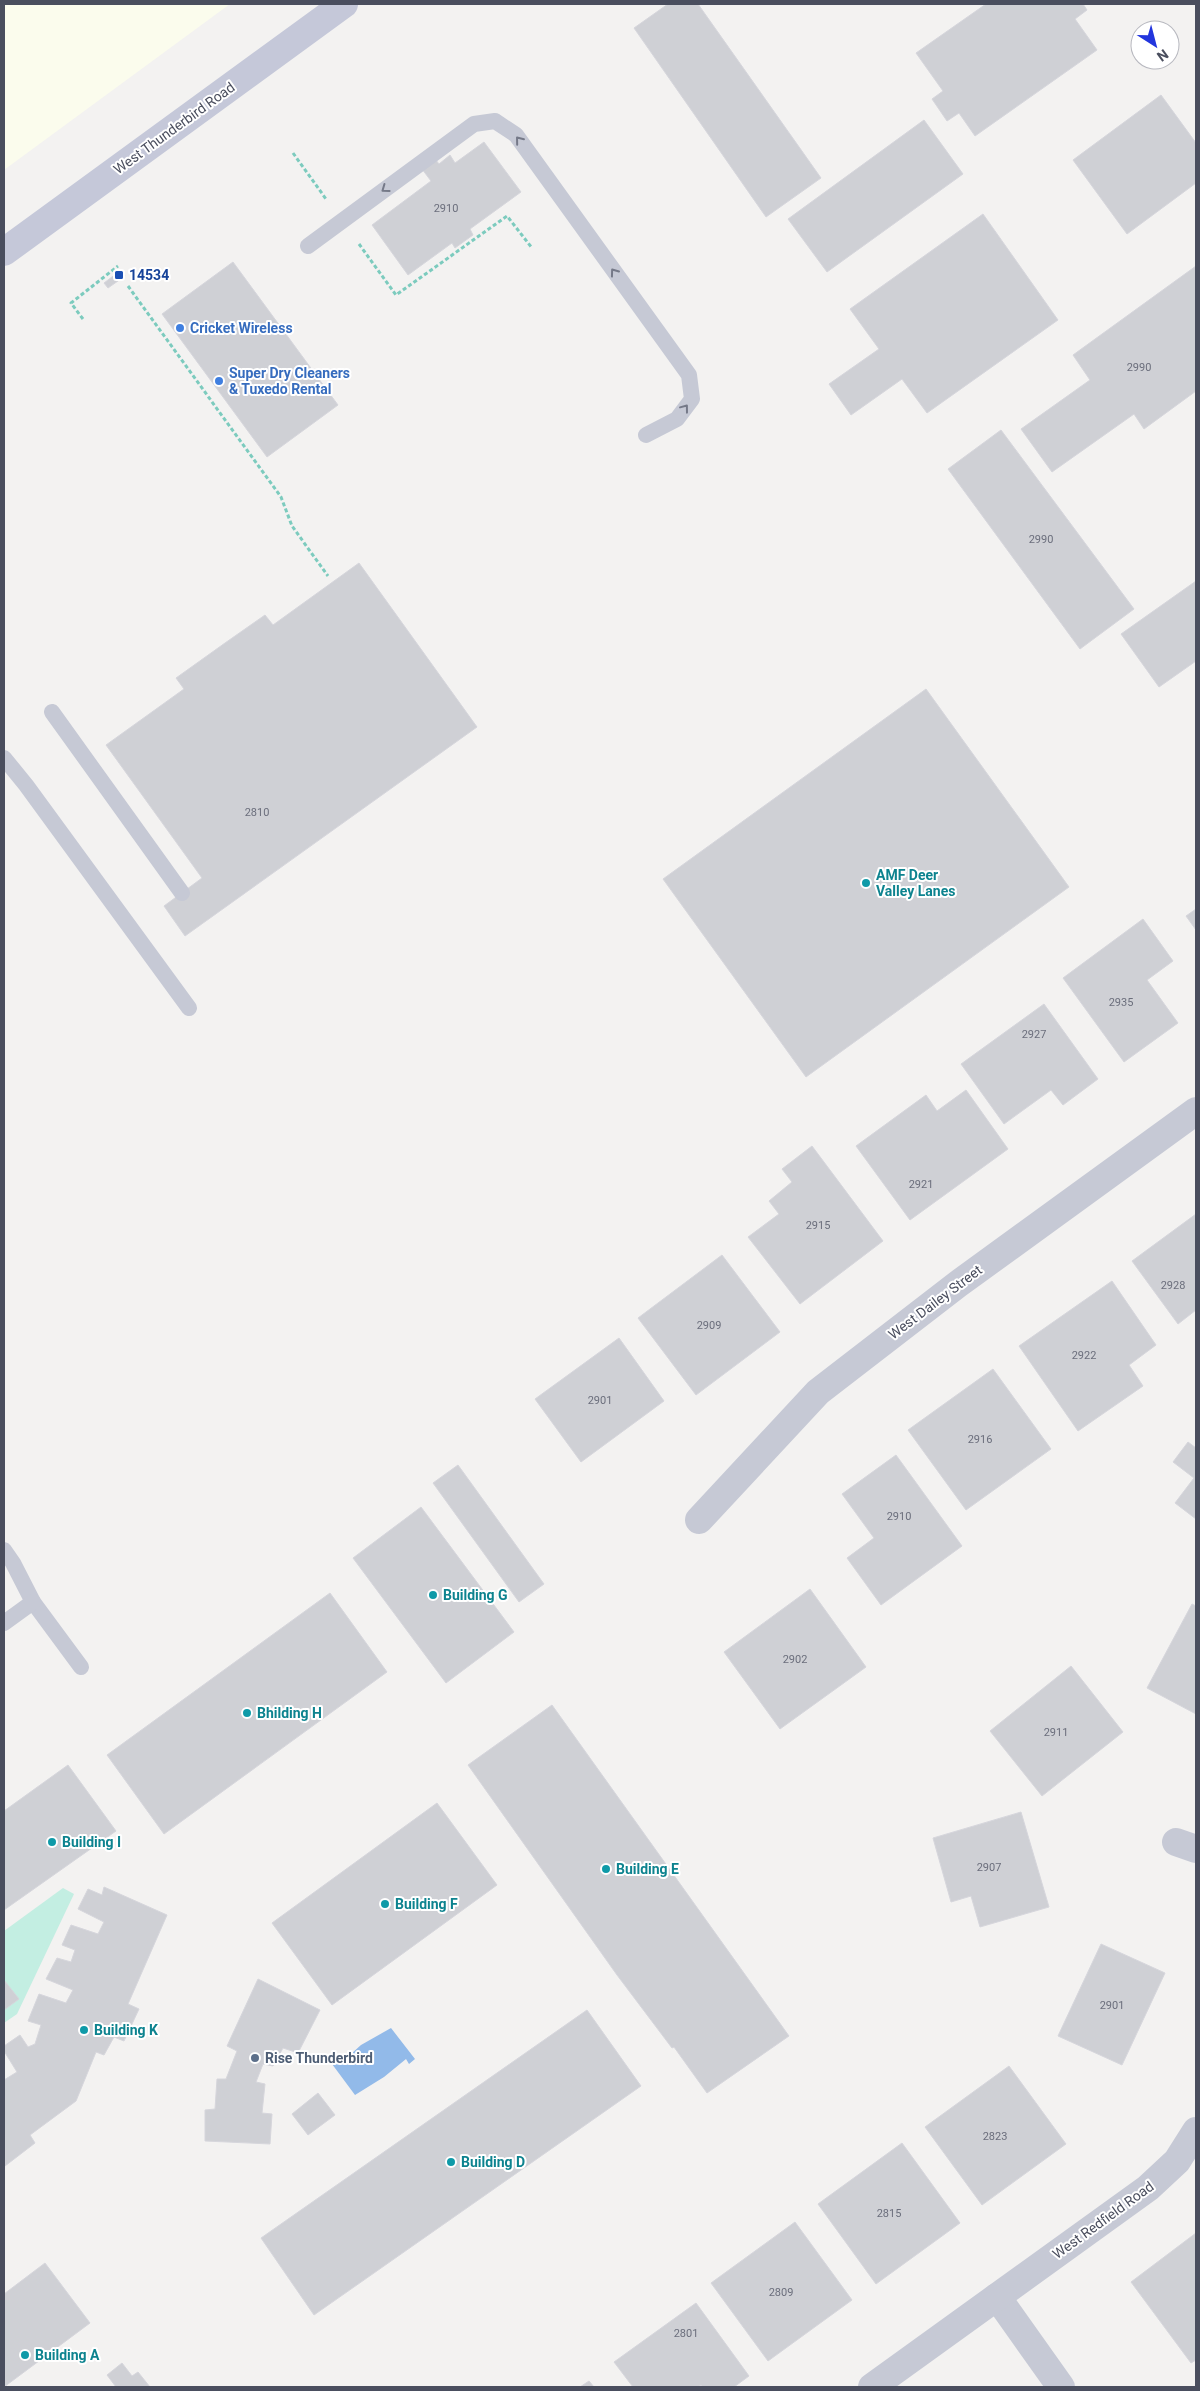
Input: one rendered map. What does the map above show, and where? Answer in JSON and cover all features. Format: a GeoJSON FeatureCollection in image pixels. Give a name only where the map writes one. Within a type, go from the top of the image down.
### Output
{"type":"FeatureCollection","features":[{"type":"Feature","properties":{"kind":"main road","name":"West Thunderbird Road"},"geometry":{"type":"LineString","coordinates":[[4,252],[344,4]]}},
{"type":"Feature","properties":{"kind":"street","name":"West Dailey Street"},"geometry":{"type":"LineString","coordinates":[[699,1520],[818,1392],[958,1284],[1196,1111]]}},
{"type":"Feature","properties":{"kind":"street","name":"West Redfield Road"},"geometry":{"type":"LineString","coordinates":[[872,2387],[1148,2188],[1177,2161],[1196,2131]]}},
{"type":"Feature","properties":{"kind":"street"},"geometry":{"type":"LineString","coordinates":[[997,2297],[1061,2387]]}},
{"type":"Feature","properties":{"kind":"lane"},"geometry":{"type":"LineString","coordinates":[[308,246],[474,124],[495,121],[516,135],[689,375],[692,399],[677,419],[646,435]]}},
{"type":"Feature","properties":{"kind":"lane"},"geometry":{"type":"LineString","coordinates":[[52,712],[182,893]]}},
{"type":"Feature","properties":{"kind":"lane"},"geometry":{"type":"LineString","coordinates":[[4,758],[26,785],[189,1008]]}},
{"type":"Feature","properties":{"kind":"lane"},"geometry":{"type":"LineString","coordinates":[[4,1550],[13,1563],[33,1602],[80,1667]]}},
{"type":"Feature","properties":{"kind":"lane"},"geometry":{"type":"LineString","coordinates":[[4,1623],[33,1602]]}},
{"type":"Feature","properties":{"kind":"path"},"geometry":{"type":"LineString","coordinates":[[293,153],[327,201]]}},
{"type":"Feature","properties":{"kind":"path"},"geometry":{"type":"LineString","coordinates":[[353,237],[396,295],[508,216],[532,248]]}},
{"type":"Feature","properties":{"kind":"path"},"geometry":{"type":"LineString","coordinates":[[83,319],[71,303],[118,266]]}},
{"type":"Feature","properties":{"kind":"path"},"geometry":{"type":"LineString","coordinates":[[128,286],[281,497],[292,526],[328,576]]}},
{"type":"Feature","properties":{"kind":"shaded area"},"geometry":{"type":"Polygon","coordinates":[[[4,4],[230,4],[4,170],[4,4]]]}},
{"type":"Feature","properties":{"kind":"green space"},"geometry":{"type":"Polygon","coordinates":[[[63,1888],[74,1894],[17,2014],[4,2023],[4,1931],[63,1888]]]}},
{"type":"Feature","properties":{"kind":"water"},"geometry":{"type":"Polygon","coordinates":[[[391,2028],[415,2059],[409,2064],[406,2059],[384,2077],[355,2095],[332,2064],[338,2059],[341,2063],[361,2045],[391,2028]]]}},
{"type":"Feature","properties":{"kind":"building"},"geometry":{"type":"Polygon","coordinates":[[[668,4],[698,4],[821,178],[766,217],[634,28],[668,4]]]}},
{"type":"Feature","properties":{"kind":"building"},"geometry":{"type":"Polygon","coordinates":[[[986,4],[1083,4],[1087,10],[1075,19],[1097,50],[975,136],[959,113],[947,121],[932,99],[943,91],[916,53],[986,4]]]}},
{"type":"Feature","properties":{"kind":"building"},"geometry":{"type":"Polygon","coordinates":[[[1161,95],[1196,143],[1196,183],[1127,234],[1073,160],[1161,95]]]}},
{"type":"Feature","properties":{"kind":"building"},"geometry":{"type":"Polygon","coordinates":[[[924,120],[963,174],[827,272],[788,219],[924,120]]]}},
{"type":"Feature","properties":{"kind":"building"},"geometry":{"type":"Polygon","coordinates":[[[484,142],[521,192],[470,229],[473,235],[455,248],[452,243],[408,275],[372,225],[431,181],[419,165],[432,155],[439,164],[450,155],[455,163],[484,142]]]}},
{"type":"Feature","properties":{"kind":"building"},"geometry":{"type":"Polygon","coordinates":[[[983,214],[1058,320],[927,413],[902,379],[851,415],[829,384],[879,349],[850,309],[983,214]]]}},
{"type":"Feature","properties":{"kind":"building"},"geometry":{"type":"Polygon","coordinates":[[[233,262],[338,405],[267,457],[162,314],[233,262]]]}},
{"type":"Feature","properties":{"kind":"building"},"geometry":{"type":"Polygon","coordinates":[[[1196,266],[1196,391],[1144,429],[1134,414],[1052,472],[1021,429],[1090,380],[1073,355],[1196,266]]]}},
{"type":"Feature","properties":{"kind":"building"},"geometry":{"type":"Polygon","coordinates":[[[121,270],[125,276],[108,288],[104,283],[121,270]]]}},
{"type":"Feature","properties":{"kind":"building"},"geometry":{"type":"Polygon","coordinates":[[[1001,430],[1134,609],[1080,649],[948,469],[1001,430]]]}},
{"type":"Feature","properties":{"kind":"building"},"geometry":{"type":"Polygon","coordinates":[[[359,563],[477,727],[185,936],[164,906],[202,878],[106,745],[184,689],[176,678],[265,615],[273,625],[359,563]]]}},
{"type":"Feature","properties":{"kind":"building"},"geometry":{"type":"Polygon","coordinates":[[[1196,581],[1196,661],[1159,687],[1121,634],[1196,581]]]}},
{"type":"Feature","properties":{"kind":"building","name":"AMF Deer Valley Lanes"},"geometry":{"type":"Polygon","coordinates":[[[926,689],[1069,887],[806,1077],[663,879],[926,689]]]}},
{"type":"Feature","properties":{"kind":"building"},"geometry":{"type":"Polygon","coordinates":[[[1196,909],[1196,930],[1186,916],[1196,909]]]}},
{"type":"Feature","properties":{"kind":"building"},"geometry":{"type":"Polygon","coordinates":[[[1143,919],[1173,961],[1147,980],[1178,1023],[1124,1062],[1063,978],[1143,919]]]}},
{"type":"Feature","properties":{"kind":"building"},"geometry":{"type":"Polygon","coordinates":[[[1044,1004],[1098,1079],[1063,1105],[1051,1090],[1004,1124],[961,1064],[1044,1004]]]}},
{"type":"Feature","properties":{"kind":"building"},"geometry":{"type":"Polygon","coordinates":[[[966,1090],[1008,1149],[910,1220],[856,1146],[926,1095],[937,1111],[966,1090]]]}},
{"type":"Feature","properties":{"kind":"building"},"geometry":{"type":"Polygon","coordinates":[[[812,1146],[883,1241],[800,1304],[748,1237],[779,1214],[769,1201],[792,1182],[782,1169],[812,1146]]]}},
{"type":"Feature","properties":{"kind":"building"},"geometry":{"type":"Polygon","coordinates":[[[1196,1214],[1196,1310],[1178,1324],[1132,1261],[1196,1214]]]}},
{"type":"Feature","properties":{"kind":"building"},"geometry":{"type":"Polygon","coordinates":[[[722,1255],[780,1332],[696,1395],[638,1318],[722,1255]]]}},
{"type":"Feature","properties":{"kind":"building"},"geometry":{"type":"Polygon","coordinates":[[[1112,1281],[1156,1345],[1129,1365],[1143,1386],[1078,1431],[1019,1346],[1112,1281]]]}},
{"type":"Feature","properties":{"kind":"building"},"geometry":{"type":"Polygon","coordinates":[[[619,1338],[664,1401],[581,1462],[535,1399],[619,1338]]]}},
{"type":"Feature","properties":{"kind":"building"},"geometry":{"type":"Polygon","coordinates":[[[993,1369],[1051,1449],[966,1510],[908,1430],[993,1369]]]}},
{"type":"Feature","properties":{"kind":"building"},"geometry":{"type":"Polygon","coordinates":[[[1188,1442],[1196,1448],[1196,1519],[1175,1503],[1194,1478],[1173,1462],[1188,1442]]]}},
{"type":"Feature","properties":{"kind":"building"},"geometry":{"type":"Polygon","coordinates":[[[896,1455],[962,1546],[881,1605],[847,1558],[874,1538],[842,1494],[896,1455]]]}},
{"type":"Feature","properties":{"kind":"building"},"geometry":{"type":"Polygon","coordinates":[[[458,1465],[544,1584],[519,1602],[433,1483],[458,1465]]]}},
{"type":"Feature","properties":{"kind":"building","name":"Building G"},"geometry":{"type":"Polygon","coordinates":[[[421,1507],[514,1632],[446,1683],[353,1558],[421,1507]]]}},
{"type":"Feature","properties":{"kind":"building"},"geometry":{"type":"Polygon","coordinates":[[[810,1589],[866,1667],[780,1729],[724,1652],[810,1589]]]}},
{"type":"Feature","properties":{"kind":"building","name":"Bhilding H"},"geometry":{"type":"Polygon","coordinates":[[[330,1593],[387,1672],[164,1834],[107,1755],[330,1593]]]}},
{"type":"Feature","properties":{"kind":"building"},"geometry":{"type":"Polygon","coordinates":[[[1192,1604],[1196,1606],[1196,1714],[1147,1688],[1192,1604]]]}},
{"type":"Feature","properties":{"kind":"building"},"geometry":{"type":"Polygon","coordinates":[[[1071,1666],[1123,1732],[1042,1796],[990,1731],[1071,1666]]]}},
{"type":"Feature","properties":{"kind":"building","name":"Building E"},"geometry":{"type":"Polygon","coordinates":[[[552,1705],[789,2036],[707,2093],[674,2047],[672,2048],[617,1975],[468,1765],[552,1705]]]}},
{"type":"Feature","properties":{"kind":"building","name":"Building I"},"geometry":{"type":"Polygon","coordinates":[[[68,1765],[116,1831],[4,1910],[4,1811],[68,1765]]]}},
{"type":"Feature","properties":{"kind":"building","name":"Building F"},"geometry":{"type":"Polygon","coordinates":[[[437,1803],[497,1885],[332,2005],[272,1923],[437,1803]]]}},
{"type":"Feature","properties":{"kind":"building"},"geometry":{"type":"Polygon","coordinates":[[[1021,1812],[1049,1907],[980,1927],[971,1896],[951,1902],[933,1838],[1021,1812]]]}},
{"type":"Feature","properties":{"kind":"building","name":"Building K"},"geometry":{"type":"Polygon","coordinates":[[[104,1887],[167,1915],[128,2004],[139,2009],[124,2041],[114,2037],[104,2055],[96,2052],[76,2101],[30,2135],[35,2143],[5,2166],[4,2080],[17,2072],[4,2051],[4,2046],[20,2035],[28,2047],[35,2044],[41,2025],[28,2021],[39,1994],[66,2003],[73,1990],[46,1979],[57,1958],[71,1962],[75,1950],[62,1945],[71,1925],[98,1934],[104,1922],[78,1909],[88,1889],[102,1895],[104,1887]]]}},
{"type":"Feature","properties":{"kind":"building"},"geometry":{"type":"Polygon","coordinates":[[[1101,1944],[1165,1973],[1122,2065],[1058,2036],[1101,1944]]]}},
{"type":"Feature","properties":{"kind":"building","name":"Rise Thunderbird"},"geometry":{"type":"Polygon","coordinates":[[[258,1979],[320,2010],[298,2053],[283,2048],[273,2066],[263,2064],[256,2082],[265,2084],[262,2113],[272,2114],[270,2144],[205,2141],[205,2110],[215,2109],[217,2079],[226,2079],[237,2051],[227,2046],[258,1979]]]}},
{"type":"Feature","properties":{"kind":"building"},"geometry":{"type":"Polygon","coordinates":[[[4,1980],[19,1999],[4,2010],[4,1980]]]}},
{"type":"Feature","properties":{"kind":"building","name":"Building D"},"geometry":{"type":"Polygon","coordinates":[[[587,2010],[641,2086],[314,2315],[261,2238],[587,2010]]]}},
{"type":"Feature","properties":{"kind":"building"},"geometry":{"type":"Polygon","coordinates":[[[1009,2066],[1066,2144],[982,2205],[925,2127],[1009,2066]]]}},
{"type":"Feature","properties":{"kind":"building"},"geometry":{"type":"Polygon","coordinates":[[[318,2093],[335,2115],[308,2135],[292,2114],[318,2093]]]}},
{"type":"Feature","properties":{"kind":"building"},"geometry":{"type":"Polygon","coordinates":[[[902,2143],[960,2223],[876,2284],[818,2204],[902,2143]]]}},
{"type":"Feature","properties":{"kind":"building"},"geometry":{"type":"Polygon","coordinates":[[[795,2222],[852,2300],[768,2361],[711,2283],[795,2222]]]}},
{"type":"Feature","properties":{"kind":"building"},"geometry":{"type":"Polygon","coordinates":[[[1196,2233],[1196,2360],[1191,2363],[1131,2282],[1196,2233]]]}},
{"type":"Feature","properties":{"kind":"building","name":"Building A"},"geometry":{"type":"Polygon","coordinates":[[[45,2263],[90,2323],[4,2387],[4,2294],[45,2263]]]}},
{"type":"Feature","properties":{"kind":"building"},"geometry":{"type":"Polygon","coordinates":[[[696,2303],[749,2376],[734,2387],[703,2387],[701,2385],[698,2387],[633,2387],[614,2362],[696,2303]]]}},
{"type":"Feature","properties":{"kind":"building"},"geometry":{"type":"Polygon","coordinates":[[[122,2363],[132,2376],[138,2372],[150,2387],[116,2387],[107,2375],[122,2363]]]}},
{"type":"Feature","properties":{"kind":"building"},"geometry":{"type":"Polygon","coordinates":[[[589,2381],[594,2387],[580,2387],[589,2381]]]}},
{"type":"Feature","properties":{"kind":"place","name":"14534"},"geometry":{"type":"Point","coordinates":[119,275]}},
{"type":"Feature","properties":{"kind":"place","name":"Cricket Wireless"},"geometry":{"type":"Point","coordinates":[180,328]}},
{"type":"Feature","properties":{"kind":"place","name":"Super Dry Cleaners & Tuxedo Rental"},"geometry":{"type":"Point","coordinates":[219,381]}},
{"type":"Feature","properties":{"kind":"place","name":"AMF Deer Valley Lanes"},"geometry":{"type":"Point","coordinates":[866,883]}},
{"type":"Feature","properties":{"kind":"place","name":"Building G"},"geometry":{"type":"Point","coordinates":[433,1595]}},
{"type":"Feature","properties":{"kind":"place","name":"Bhilding H"},"geometry":{"type":"Point","coordinates":[247,1713]}},
{"type":"Feature","properties":{"kind":"place","name":"Building I"},"geometry":{"type":"Point","coordinates":[52,1842]}},
{"type":"Feature","properties":{"kind":"place","name":"Building E"},"geometry":{"type":"Point","coordinates":[606,1869]}},
{"type":"Feature","properties":{"kind":"place","name":"Building F"},"geometry":{"type":"Point","coordinates":[385,1904]}},
{"type":"Feature","properties":{"kind":"place","name":"Building K"},"geometry":{"type":"Point","coordinates":[84,2030]}},
{"type":"Feature","properties":{"kind":"place","name":"Rise Thunderbird"},"geometry":{"type":"Point","coordinates":[255,2058]}},
{"type":"Feature","properties":{"kind":"place","name":"Building D"},"geometry":{"type":"Point","coordinates":[451,2162]}},
{"type":"Feature","properties":{"kind":"place","name":"Building A"},"geometry":{"type":"Point","coordinates":[25,2355]}}]}
